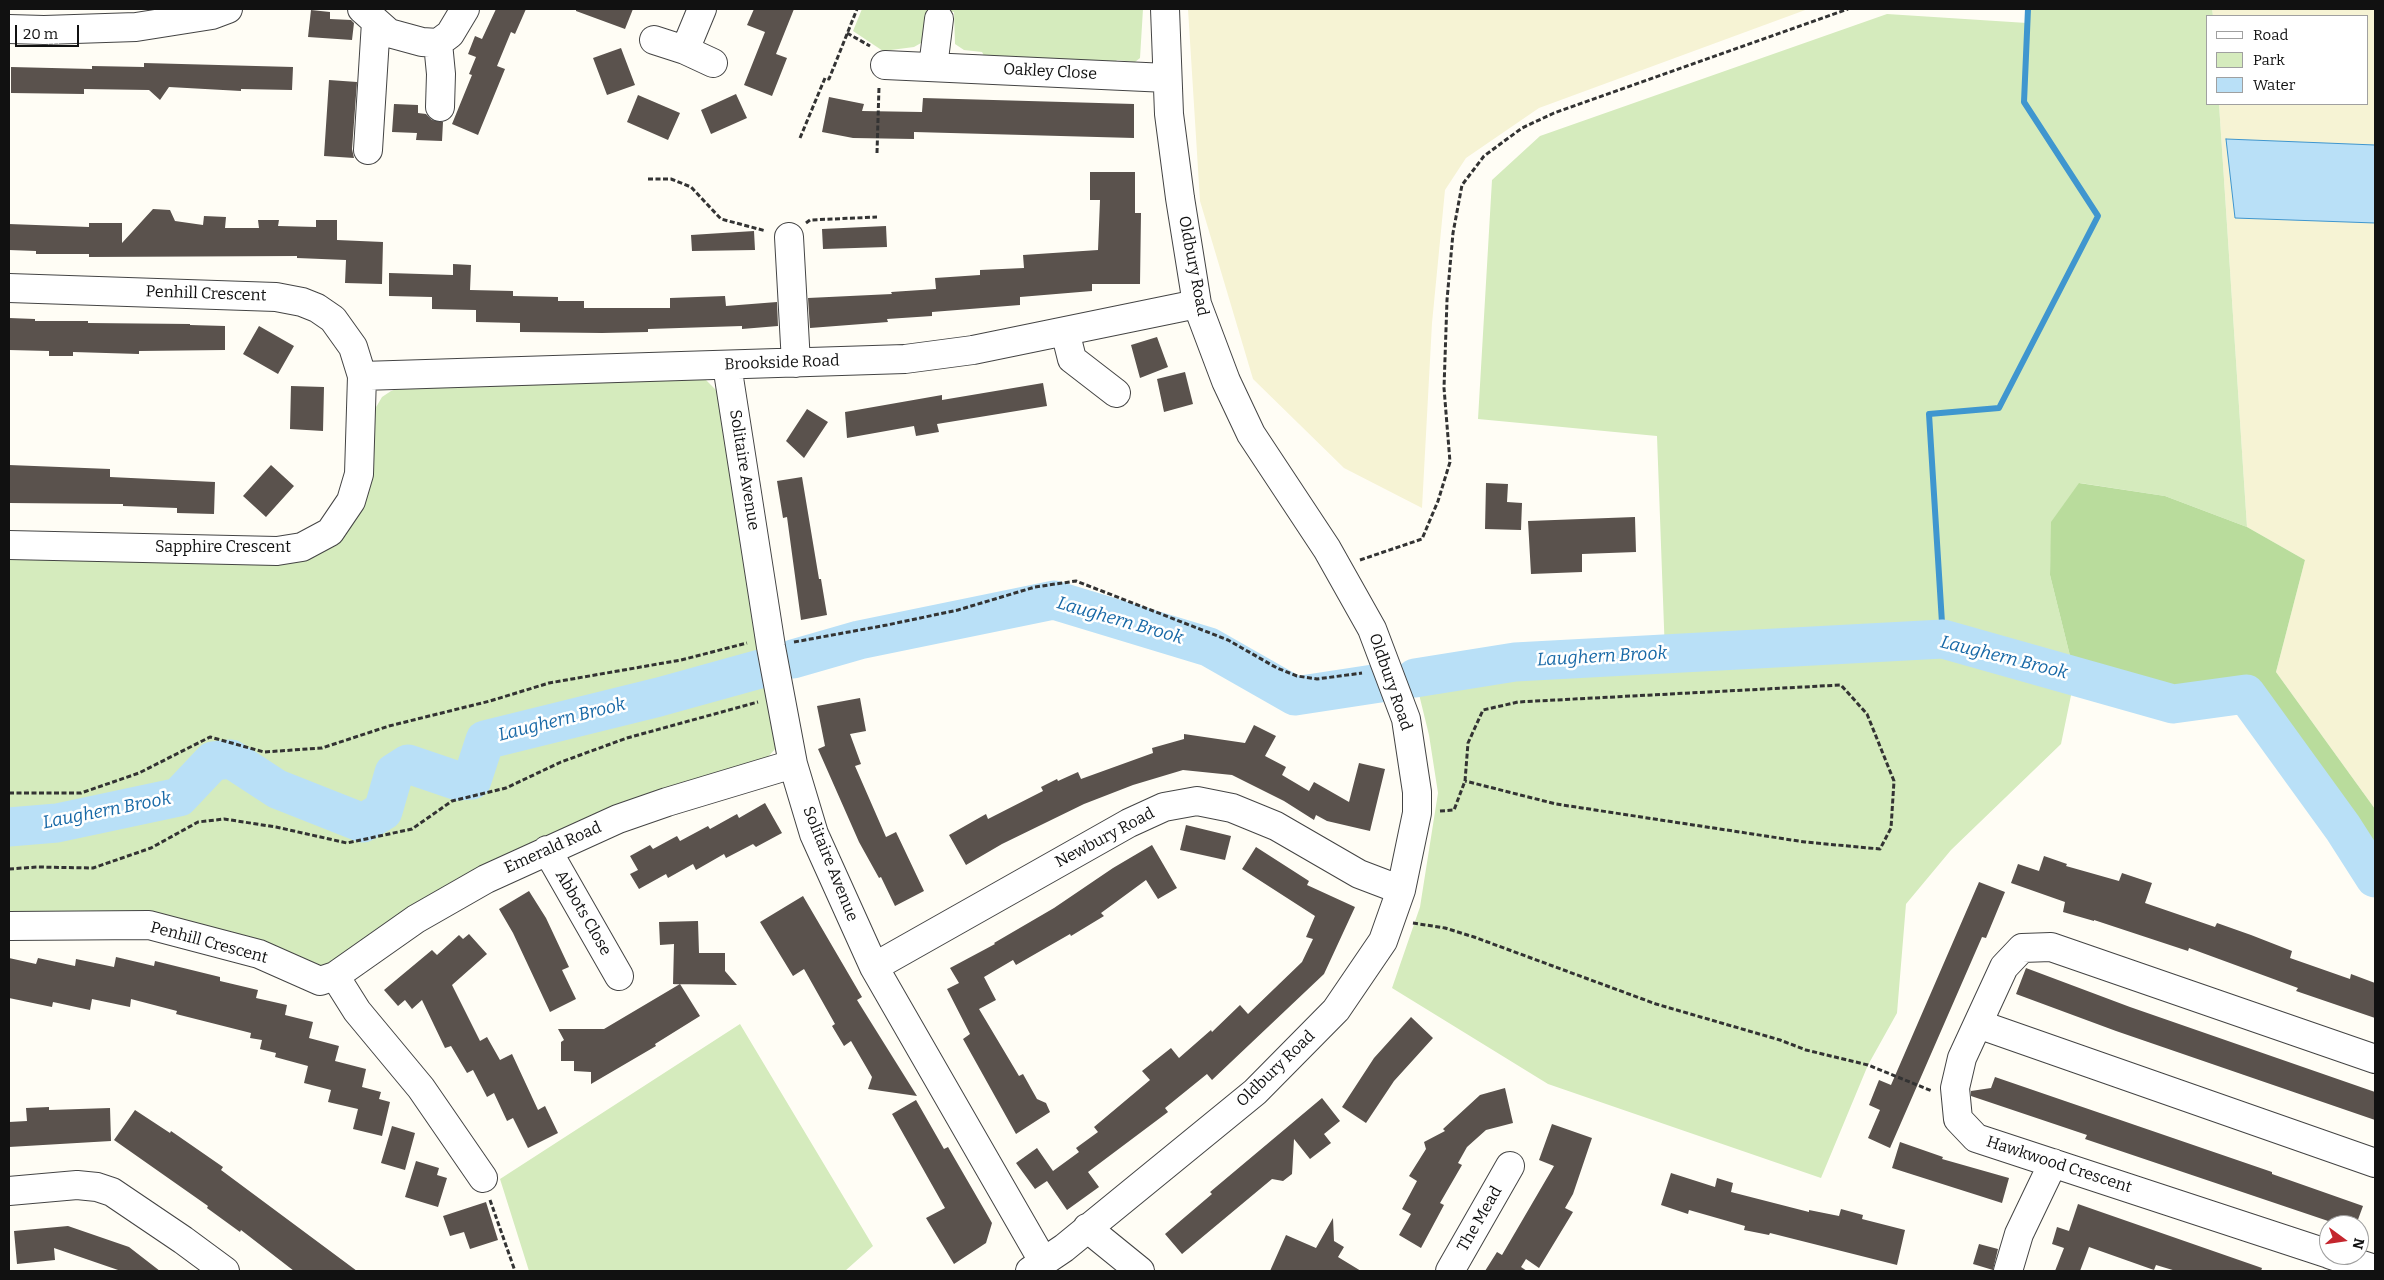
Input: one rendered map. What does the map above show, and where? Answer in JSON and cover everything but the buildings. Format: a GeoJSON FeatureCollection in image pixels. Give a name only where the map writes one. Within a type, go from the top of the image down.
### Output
{"type":"FeatureCollection","features":[{"type":"Feature","properties":{"kind":"street"},"geometry":{"type":"LineString","coordinates":[[9,29],[45,20],[136,27],[212,15],[228,9]]}},
{"type":"Feature","properties":{"kind":"street"},"geometry":{"type":"LineString","coordinates":[[369,15],[389,33],[422,42],[438,43],[450,34],[464,9]]}},
{"type":"Feature","properties":{"kind":"street"},"geometry":{"type":"LineString","coordinates":[[685,50],[702,9]]}},
{"type":"Feature","properties":{"kind":"street","name":"Oldbury Road"},"geometry":{"type":"LineString","coordinates":[[1037,1266],[1064,1248],[1255,1092],[1336,1010],[1383,941],[1401,890],[1417,813],[1417,792],[1406,719],[1372,629],[1337,568],[1251,434],[1226,381],[1197,304],[1169,114],[1165,9]]}},
{"type":"Feature","properties":{"kind":"street"},"geometry":{"type":"LineString","coordinates":[[368,150],[369,15]]}},
{"type":"Feature","properties":{"kind":"street"},"geometry":{"type":"LineString","coordinates":[[933,67],[939,19]]}},
{"type":"Feature","properties":{"kind":"street"},"geometry":{"type":"LineString","coordinates":[[654,40],[685,50],[713,63]]}},
{"type":"Feature","properties":{"kind":"street"},"geometry":{"type":"LineString","coordinates":[[438,43],[441,74],[440,107]]}},
{"type":"Feature","properties":{"kind":"street","name":"Oakley Close"},"geometry":{"type":"LineString","coordinates":[[885,65],[1167,78]]}},
{"type":"Feature","properties":{"kind":"street"},"geometry":{"type":"LineString","coordinates":[[789,237],[796,363]]}},
{"type":"Feature","properties":{"kind":"street","name":"Penhill Crescent"},"geometry":{"type":"LineString","coordinates":[[9,288],[276,297],[302,302],[317,308],[333,319],[353,347],[362,376]]}},
{"type":"Feature","properties":{"kind":"street","name":"Brookside Road"},"geometry":{"type":"LineString","coordinates":[[362,376],[905,359],[973,350],[1197,304]]}},
{"type":"Feature","properties":{"kind":"street"},"geometry":{"type":"LineString","coordinates":[[1066,331],[1072,359],[1116,393]]}},
{"type":"Feature","properties":{"kind":"street","name":"Solitaire Avenue"},"geometry":{"type":"LineString","coordinates":[[727,365],[780,696],[793,764],[814,834],[874,967],[1037,1266]]}},
{"type":"Feature","properties":{"kind":"street","name":"Sapphire Crescent"},"geometry":{"type":"LineString","coordinates":[[9,545],[277,551],[302,548],[330,532],[351,501],[359,474],[362,376]]}},
{"type":"Feature","properties":{"kind":"street","name":"Emerald Road"},"geometry":{"type":"LineString","coordinates":[[334,976],[416,919],[486,878],[618,819],[658,804],[793,764]]}},
{"type":"Feature","properties":{"kind":"street","name":"Newbury Road"},"geometry":{"type":"LineString","coordinates":[[874,967],[1129,823],[1164,807],[1197,801],[1232,808],[1276,826],[1359,874],[1401,890]]}},
{"type":"Feature","properties":{"kind":"street","name":"Abbots Close"},"geometry":{"type":"LineString","coordinates":[[548,850],[619,976]]}},
{"type":"Feature","properties":{"kind":"street","name":"Penhill Crescent"},"geometry":{"type":"LineString","coordinates":[[9,926],[149,925],[259,954],[320,981],[334,976]]}},
{"type":"Feature","properties":{"kind":"street","name":"Hawkwood Crescent"},"geometry":{"type":"LineString","coordinates":[[2319,1251],[1976,1138],[1958,1119],[1955,1088],[1962,1058],[2004,967],[2022,948],[2051,947],[2375,1059]]}},
{"type":"Feature","properties":{"kind":"street"},"geometry":{"type":"LineString","coordinates":[[334,976],[357,1011],[421,1088],[482,1175]]}},
{"type":"Feature","properties":{"kind":"street"},"geometry":{"type":"LineString","coordinates":[[1978,1024],[2375,1163]]}},
{"type":"Feature","properties":{"kind":"street"},"geometry":{"type":"LineString","coordinates":[[2008,1271],[2019,1234],[2053,1163]]}},
{"type":"Feature","properties":{"kind":"street","name":"The Mead"},"geometry":{"type":"LineString","coordinates":[[1450,1271],[1510,1166]]}},
{"type":"Feature","properties":{"kind":"street"},"geometry":{"type":"LineString","coordinates":[[9,1191],[77,1185],[97,1186],[112,1192],[184,1240],[225,1271]]}},
{"type":"Feature","properties":{"kind":"street"},"geometry":{"type":"LineString","coordinates":[[1087,1228],[1140,1271]]}},
{"type":"Feature","properties":{"kind":"street","name":"Hawkwood Crescent"},"geometry":{"type":"LineString","coordinates":[[2362,1265],[2375,1269]]}},
{"type":"Feature","properties":{"kind":"path"},"geometry":{"type":"LineString","coordinates":[[800,138],[825,78],[829,80],[857,9]]}},
{"type":"Feature","properties":{"kind":"path"},"geometry":{"type":"LineString","coordinates":[[1337,568],[1422,539],[1438,501],[1450,462],[1444,388],[1447,300],[1453,233],[1462,185],[1484,156],[1522,128],[1554,113],[1848,9]]}},
{"type":"Feature","properties":{"kind":"path"},"geometry":{"type":"LineString","coordinates":[[648,179],[671,179],[691,187],[721,219],[789,237],[810,220],[877,216]]}},
{"type":"Feature","properties":{"kind":"path"},"geometry":{"type":"LineString","coordinates":[[803,640],[958,610],[1035,588],[1076,581],[1228,640],[1277,668],[1297,676],[1318,679],[1388,669]]}},
{"type":"Feature","properties":{"kind":"path"},"geometry":{"type":"LineString","coordinates":[[9,793],[81,793],[139,773],[210,737],[264,752],[322,748],[389,726],[490,701],[549,683],[682,660],[771,642]]}},
{"type":"Feature","properties":{"kind":"path"},"geometry":{"type":"LineString","coordinates":[[1417,813],[1454,810],[1465,781],[1468,743],[1483,710],[1518,702],[1841,685],[1867,714],[1894,781],[1891,828],[1880,849],[1795,840],[1565,805],[1465,781]]}},
{"type":"Feature","properties":{"kind":"path"},"geometry":{"type":"LineString","coordinates":[[9,869],[37,867],[93,868],[151,848],[198,822],[224,819],[276,827],[346,843],[412,829],[452,801],[506,788],[562,762],[627,738],[780,696]]}},
{"type":"Feature","properties":{"kind":"path"},"geometry":{"type":"LineString","coordinates":[[1391,917],[1474,937],[1656,1004],[1780,1040],[1806,1050],[1868,1065],[1956,1100]]}},
{"type":"Feature","properties":{"kind":"path"},"geometry":{"type":"LineString","coordinates":[[482,1175],[515,1271]]}},
{"type":"Feature","properties":{"kind":"shaded area"},"geometry":{"type":"Polygon","coordinates":[[[1188,9],[1808,9],[1539,108],[1466,158],[1445,190],[1432,323],[1422,508],[1344,468],[1253,379],[1200,201],[1188,9]]]}},
{"type":"Feature","properties":{"kind":"shaded area"},"geometry":{"type":"Polygon","coordinates":[[[2212,9],[2375,9],[2375,809],[2276,672],[2305,560],[2247,527],[2219,105],[2369,105],[2369,15],[2213,15],[2212,9]]]}},
{"type":"Feature","properties":{"kind":"green space"},"geometry":{"type":"Polygon","coordinates":[[[862,9],[1143,9],[1140,58],[1135,62],[1117,60],[1112,65],[986,59],[982,52],[964,50],[955,44],[954,12],[926,11],[925,34],[921,43],[914,47],[883,51],[853,31],[862,9]]]}},
{"type":"Feature","properties":{"kind":"green space"},"geometry":{"type":"Polygon","coordinates":[[[2028,9],[2212,9],[2213,15],[2206,15],[2206,105],[2219,105],[2247,527],[2165,496],[2080,483],[2052,522],[2050,575],[2075,676],[2061,744],[1951,850],[1906,904],[1897,1013],[1868,1065],[1821,1178],[1548,1084],[1392,988],[1420,907],[1438,793],[1429,735],[1415,678],[1515,662],[1665,654],[1657,436],[1478,419],[1492,180],[1540,136],[1887,14],[2027,23],[2028,9]]]}},
{"type":"Feature","properties":{"kind":"green space"},"geometry":{"type":"Polygon","coordinates":[[[697,377],[705,379],[717,391],[777,747],[764,761],[653,796],[325,973],[196,923],[148,914],[9,917],[9,555],[334,541],[372,414],[382,397],[391,391],[400,388],[697,377]]]}},
{"type":"Feature","properties":{"kind":"green space"},"geometry":{"type":"Polygon","coordinates":[[[2079,483],[2165,496],[2247,527],[2305,560],[2276,672],[2375,809],[2375,878],[2343,828],[2246,694],[2173,704],[2075,676],[2050,575],[2051,522],[2079,483]]]}},
{"type":"Feature","properties":{"kind":"green space"},"geometry":{"type":"Polygon","coordinates":[[[740,1024],[873,1246],[845,1271],[529,1271],[500,1179],[740,1024]]]}},
{"type":"Feature","properties":{"kind":"water"},"geometry":{"type":"Polygon","coordinates":[[[2226,139],[2375,145],[2375,223],[2235,218],[2226,139]]]}},
{"type":"Feature","properties":{"kind":"waterway"},"geometry":{"type":"LineString","coordinates":[[1943,639],[1929,414],[1999,408],[2098,216],[2024,102],[2028,9]]}},
{"type":"Feature","properties":{"kind":"waterway","name":"Laughern Brook"},"geometry":{"type":"LineString","coordinates":[[793,659],[859,640],[1054,600],[1209,647],[1295,696],[1380,683]]}},
{"type":"Feature","properties":{"kind":"waterway","name":"Laughern Brook"},"geometry":{"type":"LineString","coordinates":[[1415,678],[1515,662],[1943,639],[2173,704],[2246,694],[2343,828],[2375,878]]}},
{"type":"Feature","properties":{"kind":"waterway","name":"Laughern Brook"},"geometry":{"type":"LineString","coordinates":[[9,827],[57,823],[179,797],[213,761],[231,759],[277,789],[363,823],[383,811],[394,773],[408,764],[458,781],[472,780],[485,740],[659,697],[760,669]]}}]}
